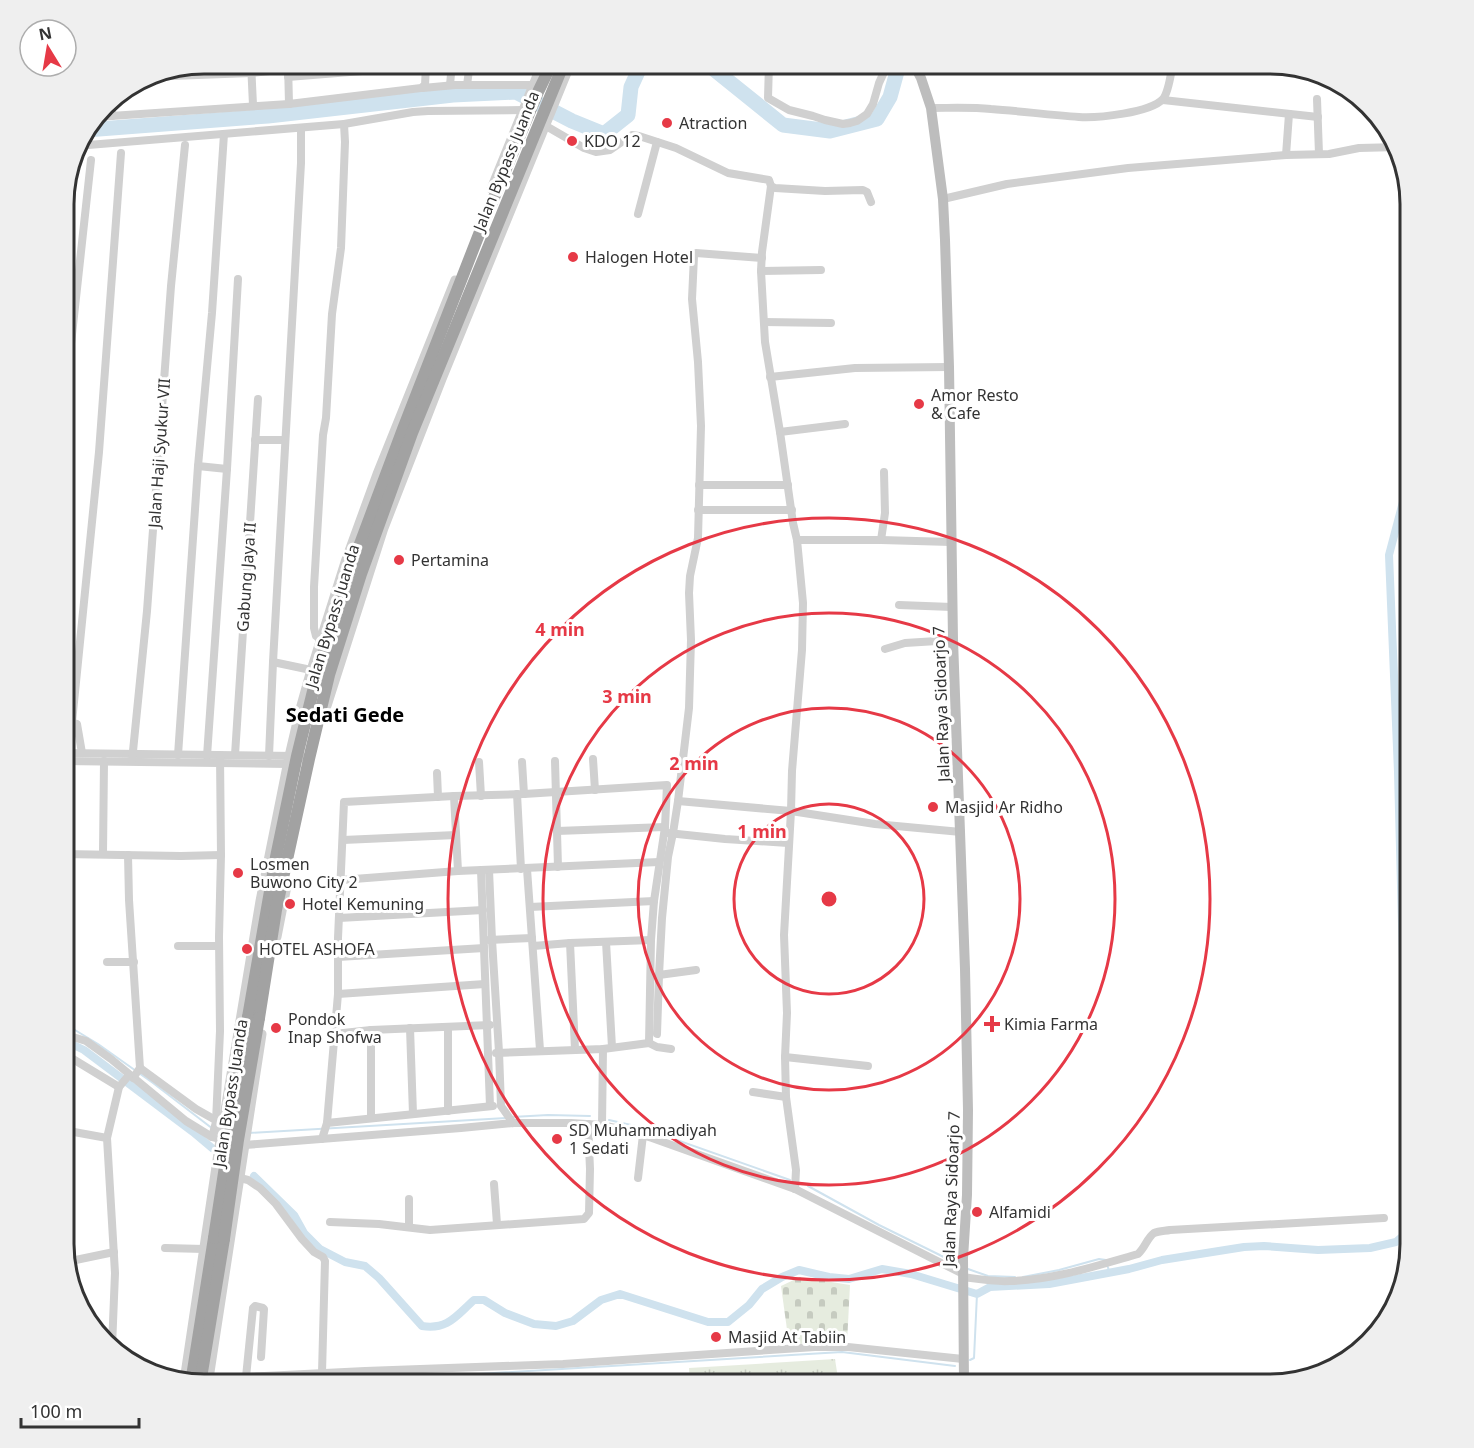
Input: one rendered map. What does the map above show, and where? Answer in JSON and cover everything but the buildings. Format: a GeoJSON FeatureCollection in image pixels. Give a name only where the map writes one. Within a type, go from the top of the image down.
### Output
{"type":"FeatureCollection","features":[{"type":"Feature","properties":{"kind":"highway","name":"Jalan Bypass Juanda"},"geometry":{"type":"LineString","coordinates":[[408,431],[447,359],[508,210],[535,116],[534,89],[544,74]]}},
{"type":"Feature","properties":{"kind":"highway","name":"Jalan Bypass Juanda"},"geometry":{"type":"LineString","coordinates":[[199,1374],[250,1013],[251,977],[274,849],[296,759],[329,675],[408,431],[432,346],[490,200],[535,116],[551,104],[561,74]]}},
{"type":"Feature","properties":{"kind":"highway","name":"Jalan Bypass Juanda"},"geometry":{"type":"LineString","coordinates":[[250,1013],[266,989],[283,890],[306,783],[296,759]]}},
{"type":"Feature","properties":{"kind":"highway","name":"Jalan Bypass Juanda"},"geometry":{"type":"LineString","coordinates":[[197,1374],[194,1336],[219,1238]]}},
{"type":"Feature","properties":{"kind":"main road","name":"Jalan Raya Sidoarjo 7"},"geometry":{"type":"LineString","coordinates":[[919,74],[931,108],[943,199],[949,367],[952,607],[961,832],[968,1110],[967,1195],[963,1258],[964,1374]]}},
{"type":"Feature","properties":{"kind":"street"},"geometry":{"type":"LineString","coordinates":[[181,76],[224,74]]}},
{"type":"Feature","properties":{"kind":"street"},"geometry":{"type":"LineString","coordinates":[[251,74],[253,105]]}},
{"type":"Feature","properties":{"kind":"street"},"geometry":{"type":"LineString","coordinates":[[288,74],[289,104]]}},
{"type":"Feature","properties":{"kind":"street"},"geometry":{"type":"LineString","coordinates":[[423,88],[426,74]]}},
{"type":"Feature","properties":{"kind":"street"},"geometry":{"type":"LineString","coordinates":[[450,85],[451,74]]}},
{"type":"Feature","properties":{"kind":"street"},"geometry":{"type":"LineString","coordinates":[[467,85],[468,74]]}},
{"type":"Feature","properties":{"kind":"street"},"geometry":{"type":"LineString","coordinates":[[108,116],[289,104],[450,85],[534,89],[539,74]]}},
{"type":"Feature","properties":{"kind":"street"},"geometry":{"type":"LineString","coordinates":[[551,104],[566,74]]}},
{"type":"Feature","properties":{"kind":"street"},"geometry":{"type":"LineString","coordinates":[[769,74],[768,99],[789,110],[843,124],[857,121],[867,114],[884,74]]}},
{"type":"Feature","properties":{"kind":"street"},"geometry":{"type":"LineString","coordinates":[[1163,100],[1171,74]]}},
{"type":"Feature","properties":{"kind":"street"},"geometry":{"type":"LineString","coordinates":[[1317,99],[1319,154]]}},
{"type":"Feature","properties":{"kind":"street"},"geometry":{"type":"LineString","coordinates":[[931,108],[962,107],[1081,117],[1136,111],[1163,100],[1318,117]]}},
{"type":"Feature","properties":{"kind":"street"},"geometry":{"type":"LineString","coordinates":[[87,145],[344,124],[413,112],[535,116],[584,148],[597,152],[610,150],[632,135],[676,148],[728,173],[769,180],[771,186],[761,270],[765,342],[797,540],[803,608],[802,650],[792,761],[784,935],[787,1013],[786,1097],[796,1170],[795,1188]]}},
{"type":"Feature","properties":{"kind":"street"},"geometry":{"type":"LineString","coordinates":[[1286,155],[1289,114]]}},
{"type":"Feature","properties":{"kind":"street"},"geometry":{"type":"LineString","coordinates":[[321,640],[316,636],[314,628],[314,587],[328,359],[341,248],[344,124]]}},
{"type":"Feature","properties":{"kind":"street"},"geometry":{"type":"LineString","coordinates":[[269,756],[301,128]]}},
{"type":"Feature","properties":{"kind":"street"},"geometry":{"type":"LineString","coordinates":[[178,755],[224,134]]}},
{"type":"Feature","properties":{"kind":"street"},"geometry":{"type":"LineString","coordinates":[[638,214],[657,142]]}},
{"type":"Feature","properties":{"kind":"street","name":"Jalan Haji Syukur VII"},"geometry":{"type":"LineString","coordinates":[[132,758],[147,611],[171,286],[185,145]]}},
{"type":"Feature","properties":{"kind":"street"},"geometry":{"type":"LineString","coordinates":[[943,199],[1007,184],[1128,168],[1286,155],[1329,154],[1356,149],[1388,148]]}},
{"type":"Feature","properties":{"kind":"street"},"geometry":{"type":"LineString","coordinates":[[74,702],[99,452],[121,153]]}},
{"type":"Feature","properties":{"kind":"street"},"geometry":{"type":"LineString","coordinates":[[74,316],[91,160]]}},
{"type":"Feature","properties":{"kind":"street"},"geometry":{"type":"LineString","coordinates":[[771,186],[778,189],[863,190],[867,192],[871,202]]}},
{"type":"Feature","properties":{"kind":"street"},"geometry":{"type":"LineString","coordinates":[[657,1035],[662,918],[668,857],[678,801],[689,708],[691,640],[689,593],[698,538],[701,426],[693,299],[694,256],[696,253],[762,258]]}},
{"type":"Feature","properties":{"kind":"street"},"geometry":{"type":"LineString","coordinates":[[761,270],[821,270]]}},
{"type":"Feature","properties":{"kind":"street"},"geometry":{"type":"LineString","coordinates":[[207,756],[238,279]]}},
{"type":"Feature","properties":{"kind":"street"},"geometry":{"type":"LineString","coordinates":[[764,322],[831,323]]}},
{"type":"Feature","properties":{"kind":"street"},"geometry":{"type":"LineString","coordinates":[[770,377],[862,368],[949,367]]}},
{"type":"Feature","properties":{"kind":"street","name":"Gabung Jaya II"},"geometry":{"type":"LineString","coordinates":[[235,755],[258,399]]}},
{"type":"Feature","properties":{"kind":"street"},"geometry":{"type":"LineString","coordinates":[[780,432],[844,424]]}},
{"type":"Feature","properties":{"kind":"street"},"geometry":{"type":"LineString","coordinates":[[296,759],[311,670],[345,562],[377,474],[408,431]]}},
{"type":"Feature","properties":{"kind":"street"},"geometry":{"type":"LineString","coordinates":[[306,783],[328,702],[384,528],[408,431]]}},
{"type":"Feature","properties":{"kind":"street"},"geometry":{"type":"LineString","coordinates":[[255,440],[285,440]]}},
{"type":"Feature","properties":{"kind":"street"},"geometry":{"type":"LineString","coordinates":[[198,466],[227,469]]}},
{"type":"Feature","properties":{"kind":"street"},"geometry":{"type":"LineString","coordinates":[[881,540],[885,513],[884,472]]}},
{"type":"Feature","properties":{"kind":"street"},"geometry":{"type":"LineString","coordinates":[[699,485],[788,485]]}},
{"type":"Feature","properties":{"kind":"street"},"geometry":{"type":"LineString","coordinates":[[698,510],[792,510]]}},
{"type":"Feature","properties":{"kind":"street"},"geometry":{"type":"LineString","coordinates":[[797,540],[951,542]]}},
{"type":"Feature","properties":{"kind":"street"},"geometry":{"type":"LineString","coordinates":[[899,605],[952,607]]}},
{"type":"Feature","properties":{"kind":"street"},"geometry":{"type":"LineString","coordinates":[[885,649],[905,643],[953,640]]}},
{"type":"Feature","properties":{"kind":"street"},"geometry":{"type":"LineString","coordinates":[[273,662],[311,670]]}},
{"type":"Feature","properties":{"kind":"street"},"geometry":{"type":"LineString","coordinates":[[74,723],[79,728],[82,753]]}},
{"type":"Feature","properties":{"kind":"street"},"geometry":{"type":"LineString","coordinates":[[74,753],[132,758],[296,759]]}},
{"type":"Feature","properties":{"kind":"street"},"geometry":{"type":"LineString","coordinates":[[74,760],[104,761],[178,755],[220,759],[235,755],[296,759]]}},
{"type":"Feature","properties":{"kind":"street"},"geometry":{"type":"LineString","coordinates":[[194,1336],[218,1130],[220,759]]}},
{"type":"Feature","properties":{"kind":"street"},"geometry":{"type":"LineString","coordinates":[[593,759],[595,790]]}},
{"type":"Feature","properties":{"kind":"street"},"geometry":{"type":"LineString","coordinates":[[103,854],[104,761]]}},
{"type":"Feature","properties":{"kind":"street"},"geometry":{"type":"LineString","coordinates":[[555,761],[558,867]]}},
{"type":"Feature","properties":{"kind":"street"},"geometry":{"type":"LineString","coordinates":[[479,762],[481,796]]}},
{"type":"Feature","properties":{"kind":"street"},"geometry":{"type":"LineString","coordinates":[[522,762],[520,794],[524,869],[530,907],[540,1050]]}},
{"type":"Feature","properties":{"kind":"street"},"geometry":{"type":"LineString","coordinates":[[437,773],[438,797]]}},
{"type":"Feature","properties":{"kind":"street"},"geometry":{"type":"LineString","coordinates":[[324,1131],[338,994],[345,802],[667,785],[651,940],[649,1043]]}},
{"type":"Feature","properties":{"kind":"street"},"geometry":{"type":"LineString","coordinates":[[454,796],[458,871]]}},
{"type":"Feature","properties":{"kind":"street"},"geometry":{"type":"LineString","coordinates":[[678,801],[961,832]]}},
{"type":"Feature","properties":{"kind":"street"},"geometry":{"type":"LineString","coordinates":[[557,831],[664,829],[673,833],[788,843]]}},
{"type":"Feature","properties":{"kind":"street"},"geometry":{"type":"LineString","coordinates":[[343,840],[456,835]]}},
{"type":"Feature","properties":{"kind":"street"},"geometry":{"type":"LineString","coordinates":[[74,854],[221,855]]}},
{"type":"Feature","properties":{"kind":"street"},"geometry":{"type":"LineString","coordinates":[[128,855],[134,962],[134,1074],[186,1121],[246,1137],[324,1131],[461,1128],[512,1121],[602,1125],[643,1135],[795,1188],[963,1276],[1008,1281],[1045,1278],[1141,1252],[1149,1238],[1156,1232],[1384,1218]]}},
{"type":"Feature","properties":{"kind":"street"},"geometry":{"type":"LineString","coordinates":[[341,880],[458,871],[659,862]]}},
{"type":"Feature","properties":{"kind":"street"},"geometry":{"type":"LineString","coordinates":[[485,870],[483,910],[498,1025],[503,1108],[512,1121]]}},
{"type":"Feature","properties":{"kind":"street"},"geometry":{"type":"LineString","coordinates":[[485,870],[485,984],[490,1106]]}},
{"type":"Feature","properties":{"kind":"street"},"geometry":{"type":"LineString","coordinates":[[530,907],[654,901]]}},
{"type":"Feature","properties":{"kind":"street"},"geometry":{"type":"LineString","coordinates":[[339,918],[483,910]]}},
{"type":"Feature","properties":{"kind":"street"},"geometry":{"type":"LineString","coordinates":[[338,957],[486,943],[651,940]]}},
{"type":"Feature","properties":{"kind":"street"},"geometry":{"type":"LineString","coordinates":[[606,942],[612,1047]]}},
{"type":"Feature","properties":{"kind":"street"},"geometry":{"type":"LineString","coordinates":[[570,943],[575,1050]]}},
{"type":"Feature","properties":{"kind":"street"},"geometry":{"type":"LineString","coordinates":[[178,946],[219,946]]}},
{"type":"Feature","properties":{"kind":"street"},"geometry":{"type":"LineString","coordinates":[[107,962],[134,962]]}},
{"type":"Feature","properties":{"kind":"street"},"geometry":{"type":"LineString","coordinates":[[659,975],[696,970]]}},
{"type":"Feature","properties":{"kind":"street"},"geometry":{"type":"LineString","coordinates":[[338,994],[485,984]]}},
{"type":"Feature","properties":{"kind":"street"},"geometry":{"type":"LineString","coordinates":[[200,1374],[240,1178],[266,989]]}},
{"type":"Feature","properties":{"kind":"street"},"geometry":{"type":"LineString","coordinates":[[218,1130],[250,1013]]}},
{"type":"Feature","properties":{"kind":"street"},"geometry":{"type":"LineString","coordinates":[[334,1034],[371,1030],[498,1025]]}},
{"type":"Feature","properties":{"kind":"street"},"geometry":{"type":"LineString","coordinates":[[448,1027],[448,1111]]}},
{"type":"Feature","properties":{"kind":"street"},"geometry":{"type":"LineString","coordinates":[[410,1028],[412,1114]]}},
{"type":"Feature","properties":{"kind":"street"},"geometry":{"type":"LineString","coordinates":[[371,1030],[371,1118]]}},
{"type":"Feature","properties":{"kind":"street"},"geometry":{"type":"LineString","coordinates":[[74,1037],[86,1041],[134,1074],[196,1109],[218,1130]]}},
{"type":"Feature","properties":{"kind":"street"},"geometry":{"type":"LineString","coordinates":[[489,1053],[603,1049],[649,1043],[671,1049]]}},
{"type":"Feature","properties":{"kind":"street"},"geometry":{"type":"LineString","coordinates":[[602,1125],[603,1049]]}},
{"type":"Feature","properties":{"kind":"street"},"geometry":{"type":"LineString","coordinates":[[785,1057],[868,1066]]}},
{"type":"Feature","properties":{"kind":"street"},"geometry":{"type":"LineString","coordinates":[[74,1059],[121,1086]]}},
{"type":"Feature","properties":{"kind":"street"},"geometry":{"type":"LineString","coordinates":[[113,1337],[114,1252],[107,1138],[121,1086],[134,1074]]}},
{"type":"Feature","properties":{"kind":"street"},"geometry":{"type":"LineString","coordinates":[[753,1092],[786,1097]]}},
{"type":"Feature","properties":{"kind":"street"},"geometry":{"type":"LineString","coordinates":[[324,1131],[371,1118],[490,1106],[503,1108]]}},
{"type":"Feature","properties":{"kind":"street"},"geometry":{"type":"LineString","coordinates":[[330,1222],[430,1230],[581,1220],[589,1213],[588,1124]]}},
{"type":"Feature","properties":{"kind":"street"},"geometry":{"type":"LineString","coordinates":[[74,1132],[107,1138]]}},
{"type":"Feature","properties":{"kind":"street"},"geometry":{"type":"LineString","coordinates":[[638,1178],[643,1135]]}},
{"type":"Feature","properties":{"kind":"street"},"geometry":{"type":"LineString","coordinates":[[240,1178],[260,1188],[276,1204],[302,1239],[325,1261],[322,1373]]}},
{"type":"Feature","properties":{"kind":"street"},"geometry":{"type":"LineString","coordinates":[[494,1184],[497,1224]]}},
{"type":"Feature","properties":{"kind":"street"},"geometry":{"type":"LineString","coordinates":[[409,1199],[409,1227]]}},
{"type":"Feature","properties":{"kind":"street"},"geometry":{"type":"LineString","coordinates":[[165,1248],[204,1249]]}},
{"type":"Feature","properties":{"kind":"street"},"geometry":{"type":"LineString","coordinates":[[75,1260],[114,1252]]}},
{"type":"Feature","properties":{"kind":"street"},"geometry":{"type":"LineString","coordinates":[[246,1374],[255,1306],[264,1309],[261,1356]]}},
{"type":"Feature","properties":{"kind":"street"},"geometry":{"type":"LineString","coordinates":[[303,1374],[563,1364],[815,1347],[848,1347],[963,1359]]}},
{"type":"Feature","properties":{"kind":"green space"},"geometry":{"type":"Polygon","coordinates":[[[800,1277],[850,1285],[847,1343],[789,1344],[781,1286],[800,1277]]]}},
{"type":"Feature","properties":{"kind":"green space"},"geometry":{"type":"Polygon","coordinates":[[[835,1359],[837,1374],[689,1374],[689,1368],[835,1359]]]}},
{"type":"Feature","properties":{"kind":"waterway"},"geometry":{"type":"LineString","coordinates":[[96,129],[268,116],[453,95],[516,92],[572,121],[604,134],[628,115],[631,87],[637,74]]}},
{"type":"Feature","properties":{"kind":"waterway"},"geometry":{"type":"LineString","coordinates":[[720,74],[783,125],[830,131],[877,119],[890,97],[896,74]]}},
{"type":"Feature","properties":{"kind":"waterway"},"geometry":{"type":"LineString","coordinates":[[1400,513],[1389,555],[1400,848]]}},
{"type":"Feature","properties":{"kind":"waterway"},"geometry":{"type":"LineString","coordinates":[[74,1029],[153,1083],[213,1129]]}},
{"type":"Feature","properties":{"kind":"waterway"},"geometry":{"type":"LineString","coordinates":[[74,1045],[84,1050],[212,1148]]}},
{"type":"Feature","properties":{"kind":"waterway"},"geometry":{"type":"LineString","coordinates":[[512,1117],[590,1116]]}},
{"type":"Feature","properties":{"kind":"waterway"},"geometry":{"type":"LineString","coordinates":[[248,1133],[506,1118]]}},
{"type":"Feature","properties":{"kind":"waterway"},"geometry":{"type":"LineString","coordinates":[[609,1120],[640,1127],[790,1180]]}},
{"type":"Feature","properties":{"kind":"waterway"},"geometry":{"type":"LineString","coordinates":[[254,1176],[294,1215],[304,1233],[320,1249],[345,1262],[365,1266],[379,1278],[422,1326],[431,1327],[445,1324],[474,1300],[484,1300],[505,1313],[534,1324],[556,1326],[573,1321],[601,1300],[620,1294],[708,1322],[728,1322],[749,1305],[762,1289],[799,1270],[849,1279],[882,1269],[911,1274],[977,1294],[990,1287],[1049,1284],[1129,1269],[1162,1260],[1244,1247],[1264,1246],[1318,1250],[1370,1248],[1396,1242],[1400,1239]]}},
{"type":"Feature","properties":{"kind":"waterway"},"geometry":{"type":"LineString","coordinates":[[808,1186],[879,1225],[960,1265]]}},
{"type":"Feature","properties":{"kind":"waterway"},"geometry":{"type":"LineString","coordinates":[[1023,1277],[1099,1259],[1106,1260]]}},
{"type":"Feature","properties":{"kind":"waterway"},"geometry":{"type":"LineString","coordinates":[[1107,1265],[1110,1273]]}},
{"type":"Feature","properties":{"kind":"waterway"},"geometry":{"type":"LineString","coordinates":[[968,1269],[988,1276],[1015,1277]]}},
{"type":"Feature","properties":{"kind":"waterway"},"geometry":{"type":"LineString","coordinates":[[970,1360],[974,1358],[977,1294]]}},
{"type":"Feature","properties":{"kind":"waterway"},"geometry":{"type":"LineString","coordinates":[[479,1374],[842,1352],[955,1366]]}},
{"type":"Feature","properties":{"kind":"place","name":"Atraction"},"geometry":{"type":"Point","coordinates":[667,123]}},
{"type":"Feature","properties":{"kind":"place","name":"KDO 12"},"geometry":{"type":"Point","coordinates":[572,141]}},
{"type":"Feature","properties":{"kind":"place","name":"Halogen Hotel"},"geometry":{"type":"Point","coordinates":[573,257]}},
{"type":"Feature","properties":{"kind":"place","name":"Amor Resto & Cafe"},"geometry":{"type":"Point","coordinates":[919,404]}},
{"type":"Feature","properties":{"kind":"place","name":"Pertamina"},"geometry":{"type":"Point","coordinates":[399,560]}},
{"type":"Feature","properties":{"kind":"place","name":"Masjid Ar Ridho"},"geometry":{"type":"Point","coordinates":[933,807]}},
{"type":"Feature","properties":{"kind":"place","name":"Losmen Buwono City 2"},"geometry":{"type":"Point","coordinates":[238,873]}},
{"type":"Feature","properties":{"kind":"place","name":"Hotel Kemuning"},"geometry":{"type":"Point","coordinates":[290,904]}},
{"type":"Feature","properties":{"kind":"place","name":"HOTEL ASHOFA"},"geometry":{"type":"Point","coordinates":[247,949]}},
{"type":"Feature","properties":{"kind":"place","name":"Kimia Farma"},"geometry":{"type":"Point","coordinates":[992,1024]}},
{"type":"Feature","properties":{"kind":"place","name":"Pondok Inap Shofwa"},"geometry":{"type":"Point","coordinates":[276,1028]}},
{"type":"Feature","properties":{"kind":"place","name":"SD Muhammadiyah 1 Sedati"},"geometry":{"type":"Point","coordinates":[557,1139]}},
{"type":"Feature","properties":{"kind":"place","name":"Alfamidi"},"geometry":{"type":"Point","coordinates":[977,1212]}},
{"type":"Feature","properties":{"kind":"place","name":"Masjid At Tabiin"},"geometry":{"type":"Point","coordinates":[716,1337]}},
{"type":"Feature","properties":{"kind":"district","name":"Sedati Gede"},"geometry":{"type":"Point","coordinates":[345,715]}}]}
